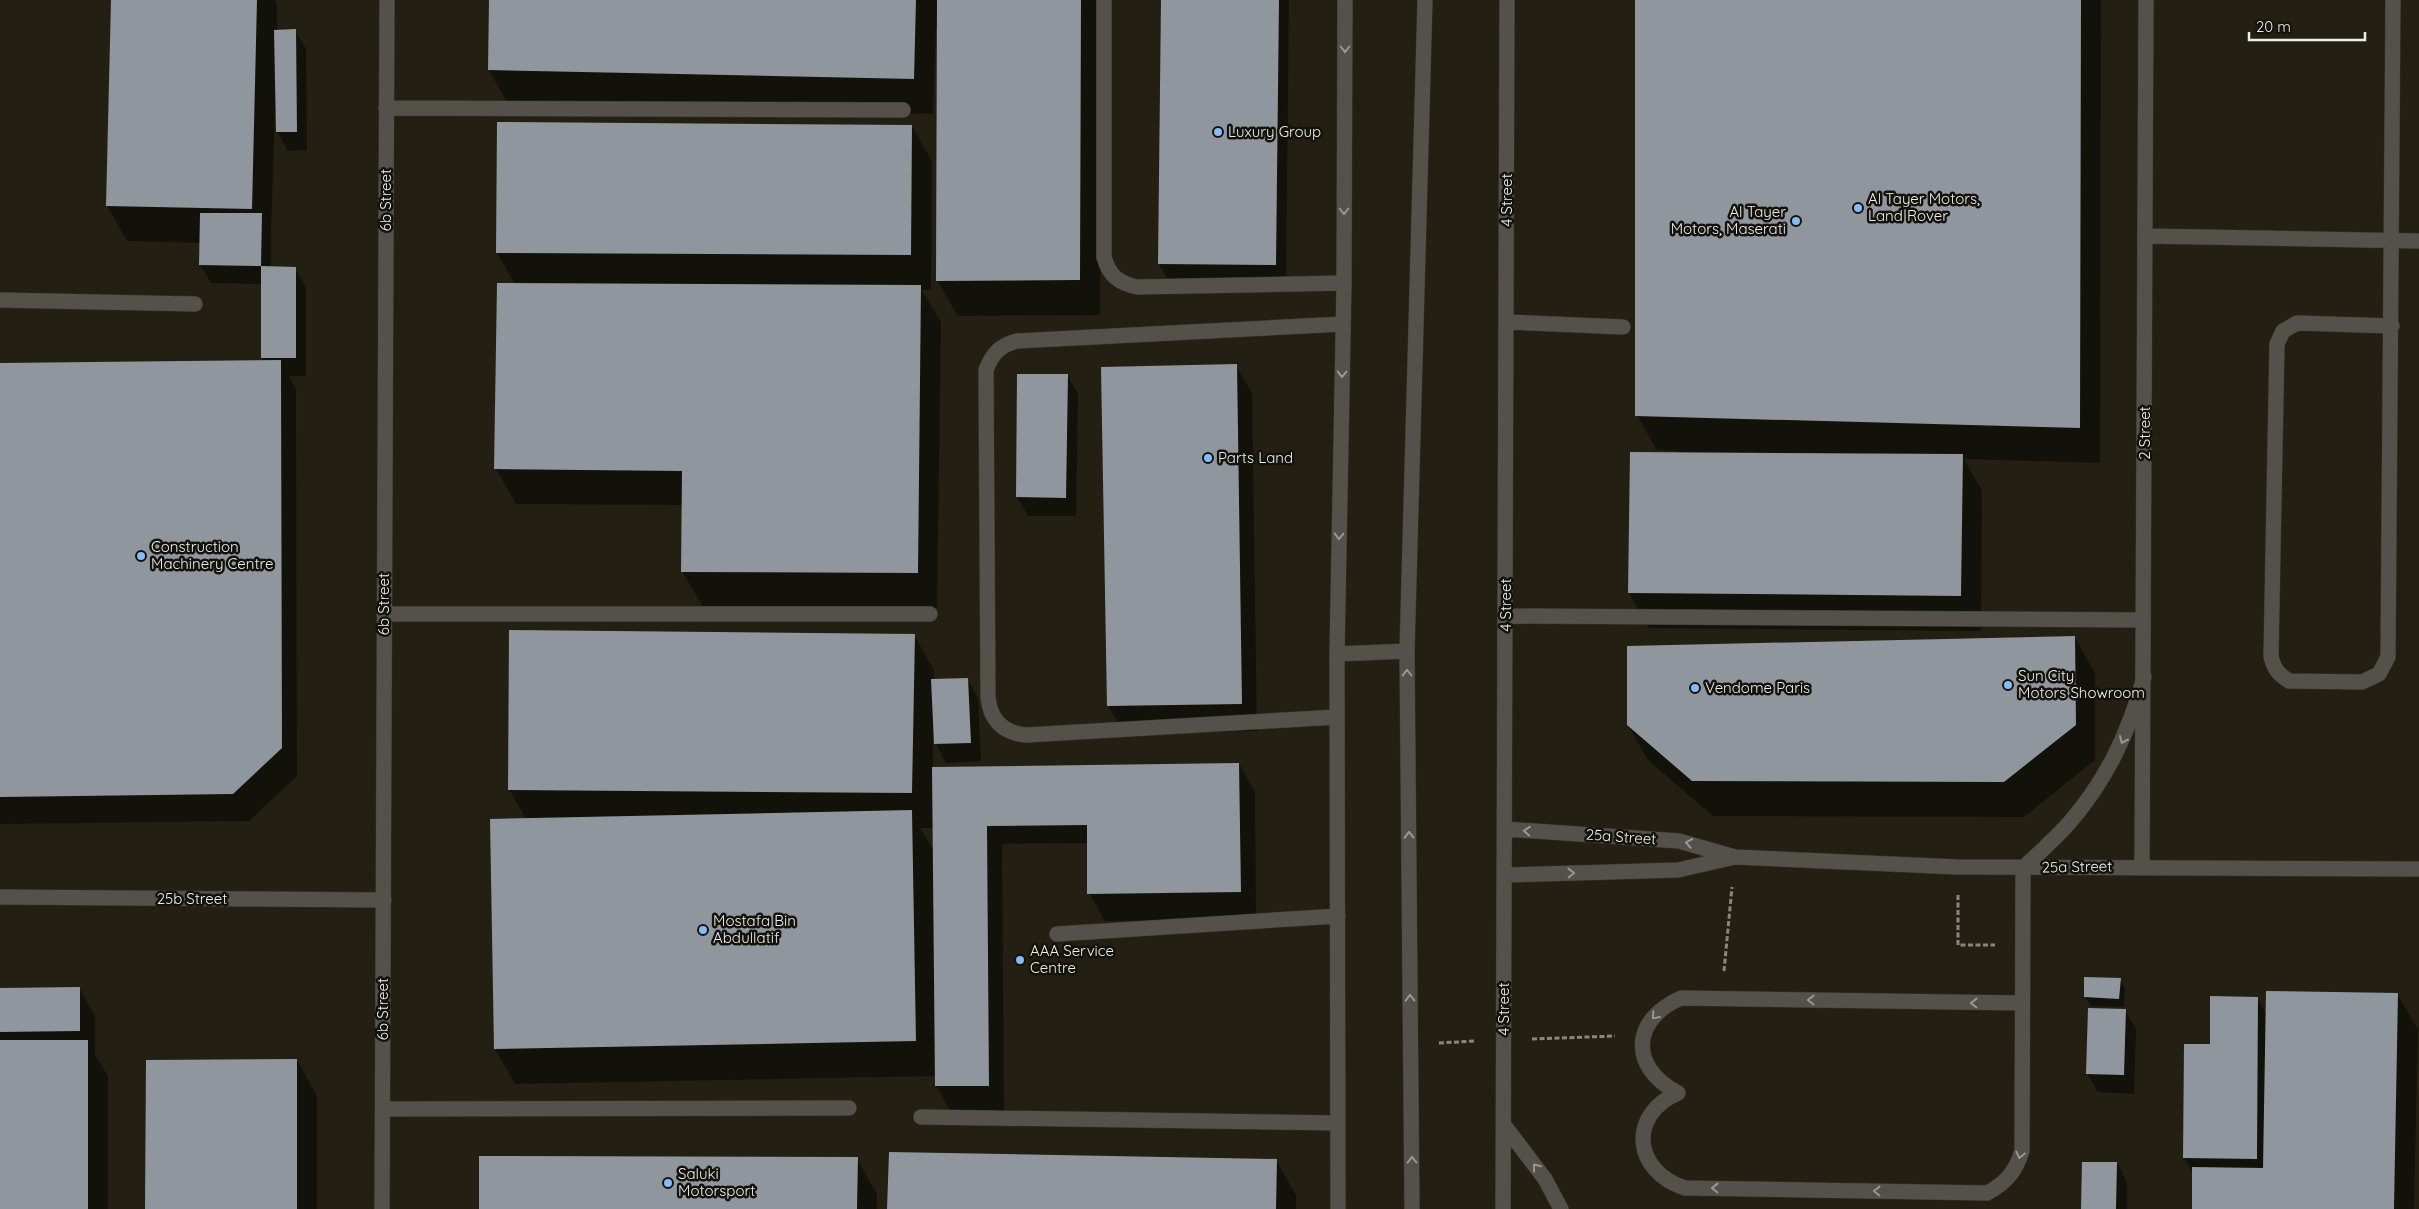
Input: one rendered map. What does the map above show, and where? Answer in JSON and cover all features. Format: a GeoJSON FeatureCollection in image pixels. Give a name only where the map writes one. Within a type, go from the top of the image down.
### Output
{"type":"FeatureCollection","features":[{"type":"Feature","properties":{"kind":"street","name":"6b Street"},"geometry":{"type":"LineString","coordinates":[[382,1209],[387,0]]}},
{"type":"Feature","properties":{"kind":"street"},"geometry":{"type":"LineString","coordinates":[[1104,0],[1104,257],[1108,269],[1115,279],[1126,285],[1138,287],[1344,283]]}},
{"type":"Feature","properties":{"kind":"street"},"geometry":{"type":"LineString","coordinates":[[1338,1209],[1337,654],[1344,283],[1345,0]]}},
{"type":"Feature","properties":{"kind":"street"},"geometry":{"type":"LineString","coordinates":[[1412,1209],[1407,651],[1426,26],[1425,0]]}},
{"type":"Feature","properties":{"kind":"street","name":"4 Street"},"geometry":{"type":"LineString","coordinates":[[1503,1209],[1507,0]]}},
{"type":"Feature","properties":{"kind":"street","name":"2 Street"},"geometry":{"type":"LineString","coordinates":[[2142,866],[2146,0]]}},
{"type":"Feature","properties":{"kind":"street"},"geometry":{"type":"LineString","coordinates":[[2392,326],[2297,324],[2283,331],[2277,344],[2271,656],[2273,667],[2288,680],[2362,682],[2380,674],[2388,657],[2392,326],[2393,0]]}},
{"type":"Feature","properties":{"kind":"street"},"geometry":{"type":"LineString","coordinates":[[386,108],[904,110]]}},
{"type":"Feature","properties":{"kind":"street"},"geometry":{"type":"LineString","coordinates":[[2146,236],[2419,241]]}},
{"type":"Feature","properties":{"kind":"street"},"geometry":{"type":"LineString","coordinates":[[0,300],[195,304]]}},
{"type":"Feature","properties":{"kind":"street"},"geometry":{"type":"LineString","coordinates":[[1507,322],[1623,327]]}},
{"type":"Feature","properties":{"kind":"street"},"geometry":{"type":"LineString","coordinates":[[1337,717],[1026,735],[1016,734],[999,725],[993,717],[988,697],[986,370],[997,350],[1006,344],[1017,341],[1343,324]]}},
{"type":"Feature","properties":{"kind":"street"},"geometry":{"type":"LineString","coordinates":[[384,614],[930,614]]}},
{"type":"Feature","properties":{"kind":"street"},"geometry":{"type":"LineString","coordinates":[[1506,616],[2143,620]]}},
{"type":"Feature","properties":{"kind":"street"},"geometry":{"type":"LineString","coordinates":[[1337,654],[1407,651]]}},
{"type":"Feature","properties":{"kind":"street"},"geometry":{"type":"LineString","coordinates":[[2022,1004],[1681,998],[1664,1005],[1651,1018],[1644,1035],[1643,1054],[1649,1071],[1662,1084],[1678,1093],[1665,1098],[1654,1108],[1646,1121],[1643,1135],[1644,1150],[1649,1164],[1659,1176],[1685,1188],[1987,1193],[2000,1186],[2018,1164],[2022,1151],[2023,868],[2069,824],[2090,798],[2108,770],[2123,741],[2144,677]]}},
{"type":"Feature","properties":{"kind":"street","name":"25a Street"},"geometry":{"type":"LineString","coordinates":[[1505,829],[1679,841],[1706,847],[1736,857]]}},
{"type":"Feature","properties":{"kind":"street","name":"25a Street"},"geometry":{"type":"LineString","coordinates":[[1505,875],[1678,870],[1736,857],[1958,867],[2142,866],[2419,869]]}},
{"type":"Feature","properties":{"kind":"street","name":"25b Street"},"geometry":{"type":"LineString","coordinates":[[0,898],[384,900]]}},
{"type":"Feature","properties":{"kind":"street"},"geometry":{"type":"LineString","coordinates":[[1057,934],[1338,916]]}},
{"type":"Feature","properties":{"kind":"street"},"geometry":{"type":"LineString","coordinates":[[383,1109],[849,1108]]}},
{"type":"Feature","properties":{"kind":"street"},"geometry":{"type":"LineString","coordinates":[[921,1117],[1338,1123]]}},
{"type":"Feature","properties":{"kind":"street"},"geometry":{"type":"LineString","coordinates":[[1504,1125],[1545,1178],[1561,1209]]}},
{"type":"Feature","properties":{"kind":"path"},"geometry":{"type":"LineString","coordinates":[[1721,998],[1736,857]]}},
{"type":"Feature","properties":{"kind":"path"},"geometry":{"type":"LineString","coordinates":[[1958,867],[1958,945],[2023,945]]}},
{"type":"Feature","properties":{"kind":"shaded area"},"geometry":{"type":"Polygon","coordinates":[[[0,0],[2419,0],[2419,1209],[0,1209],[0,0]]]}},
{"type":"Feature","properties":{"kind":"building"},"geometry":{"type":"Polygon","coordinates":[[[111,0],[257,0],[252,209],[106,206],[111,0]]]}},
{"type":"Feature","properties":{"kind":"building"},"geometry":{"type":"Polygon","coordinates":[[[489,0],[916,0],[914,79],[488,70],[489,0]]]}},
{"type":"Feature","properties":{"kind":"building"},"geometry":{"type":"Polygon","coordinates":[[[937,0],[1081,0],[1080,280],[936,281],[937,0]]]}},
{"type":"Feature","properties":{"kind":"building","name":"Luxury Group"},"geometry":{"type":"Polygon","coordinates":[[[1161,0],[1279,0],[1276,265],[1158,264],[1161,0]]]}},
{"type":"Feature","properties":{"kind":"building","name":"Al Tayer Motors, Land Rover"},"geometry":{"type":"Polygon","coordinates":[[[1635,0],[2081,0],[2080,428],[1635,416],[1635,0]]]}},
{"type":"Feature","properties":{"kind":"building"},"geometry":{"type":"Polygon","coordinates":[[[296,29],[297,132],[276,132],[274,30],[296,29]]]}},
{"type":"Feature","properties":{"kind":"building"},"geometry":{"type":"Polygon","coordinates":[[[497,122],[912,125],[911,255],[496,253],[497,122]]]}},
{"type":"Feature","properties":{"kind":"building"},"geometry":{"type":"Polygon","coordinates":[[[200,213],[262,213],[261,266],[199,265],[200,213]]]}},
{"type":"Feature","properties":{"kind":"building"},"geometry":{"type":"Polygon","coordinates":[[[261,266],[296,267],[296,358],[261,358],[261,266]]]}},
{"type":"Feature","properties":{"kind":"building"},"geometry":{"type":"Polygon","coordinates":[[[497,283],[921,285],[918,573],[681,572],[682,471],[494,469],[497,283]]]}},
{"type":"Feature","properties":{"kind":"building","name":"Construction Machinery Centre"},"geometry":{"type":"Polygon","coordinates":[[[281,360],[282,748],[233,794],[0,797],[0,363],[281,360]]]}},
{"type":"Feature","properties":{"kind":"building"},"geometry":{"type":"Polygon","coordinates":[[[1237,364],[1242,704],[1107,706],[1101,367],[1237,364]]]}},
{"type":"Feature","properties":{"kind":"building"},"geometry":{"type":"Polygon","coordinates":[[[1017,374],[1068,374],[1066,498],[1016,497],[1017,374]]]}},
{"type":"Feature","properties":{"kind":"building"},"geometry":{"type":"Polygon","coordinates":[[[1630,452],[1963,454],[1961,596],[1628,593],[1630,452]]]}},
{"type":"Feature","properties":{"kind":"building"},"geometry":{"type":"Polygon","coordinates":[[[509,630],[915,634],[912,793],[508,790],[509,630]]]}},
{"type":"Feature","properties":{"kind":"building"},"geometry":{"type":"Polygon","coordinates":[[[2075,636],[2076,725],[2004,782],[1692,781],[1627,725],[1627,646],[2075,636]]]}},
{"type":"Feature","properties":{"kind":"building"},"geometry":{"type":"Polygon","coordinates":[[[968,678],[971,743],[934,744],[931,679],[968,678]]]}},
{"type":"Feature","properties":{"kind":"building"},"geometry":{"type":"Polygon","coordinates":[[[1239,763],[1241,892],[1087,894],[1087,825],[987,826],[989,1086],[935,1086],[932,767],[1239,763]]]}},
{"type":"Feature","properties":{"kind":"building","name":"Mostafa Bin Abdullatif"},"geometry":{"type":"Polygon","coordinates":[[[912,810],[916,1041],[494,1049],[490,819],[912,810]]]}},
{"type":"Feature","properties":{"kind":"building"},"geometry":{"type":"Polygon","coordinates":[[[2084,977],[2121,978],[2119,999],[2084,997],[2084,977]]]}},
{"type":"Feature","properties":{"kind":"building"},"geometry":{"type":"Polygon","coordinates":[[[80,987],[80,1031],[0,1032],[0,988],[80,987]]]}},
{"type":"Feature","properties":{"kind":"building"},"geometry":{"type":"Polygon","coordinates":[[[2266,991],[2398,993],[2394,1209],[2192,1209],[2192,1167],[2263,1168],[2266,991]]]}},
{"type":"Feature","properties":{"kind":"building"},"geometry":{"type":"Polygon","coordinates":[[[2210,996],[2258,997],[2257,1159],[2183,1158],[2184,1044],[2210,1044],[2210,996]]]}},
{"type":"Feature","properties":{"kind":"building"},"geometry":{"type":"Polygon","coordinates":[[[2088,1008],[2126,1009],[2124,1075],[2086,1074],[2088,1008]]]}},
{"type":"Feature","properties":{"kind":"building"},"geometry":{"type":"Polygon","coordinates":[[[0,1040],[88,1040],[88,1209],[0,1209],[0,1040]]]}},
{"type":"Feature","properties":{"kind":"building"},"geometry":{"type":"Polygon","coordinates":[[[297,1059],[297,1209],[145,1209],[146,1060],[297,1059]]]}},
{"type":"Feature","properties":{"kind":"building"},"geometry":{"type":"Polygon","coordinates":[[[889,1152],[1277,1159],[1276,1209],[887,1209],[889,1152]]]}},
{"type":"Feature","properties":{"kind":"building","name":"Saluki Motorsport"},"geometry":{"type":"Polygon","coordinates":[[[479,1156],[858,1157],[857,1209],[479,1209],[479,1156]]]}},
{"type":"Feature","properties":{"kind":"building"},"geometry":{"type":"Polygon","coordinates":[[[2082,1162],[2117,1162],[2116,1209],[2081,1209],[2082,1162]]]}},
{"type":"Feature","properties":{"kind":"place","name":"Luxury Group"},"geometry":{"type":"Point","coordinates":[1218,132]}},
{"type":"Feature","properties":{"kind":"place","name":"Al Tayer Motors, Land Rover"},"geometry":{"type":"Point","coordinates":[1858,208]}},
{"type":"Feature","properties":{"kind":"place","name":"Al Tayer Motors, Maserati"},"geometry":{"type":"Point","coordinates":[1796,221]}},
{"type":"Feature","properties":{"kind":"place","name":"Parts Land"},"geometry":{"type":"Point","coordinates":[1208,458]}},
{"type":"Feature","properties":{"kind":"place","name":"Construction Machinery Centre"},"geometry":{"type":"Point","coordinates":[141,556]}},
{"type":"Feature","properties":{"kind":"place","name":"Sun City Motors Showroom"},"geometry":{"type":"Point","coordinates":[2008,685]}},
{"type":"Feature","properties":{"kind":"place","name":"Vendome Paris"},"geometry":{"type":"Point","coordinates":[1695,688]}},
{"type":"Feature","properties":{"kind":"place","name":"Mostafa Bin Abdullatif"},"geometry":{"type":"Point","coordinates":[703,930]}},
{"type":"Feature","properties":{"kind":"place","name":"AAA Service Centre"},"geometry":{"type":"Point","coordinates":[1020,960]}},
{"type":"Feature","properties":{"kind":"place","name":"Saluki Motorsport"},"geometry":{"type":"Point","coordinates":[668,1183]}}]}
